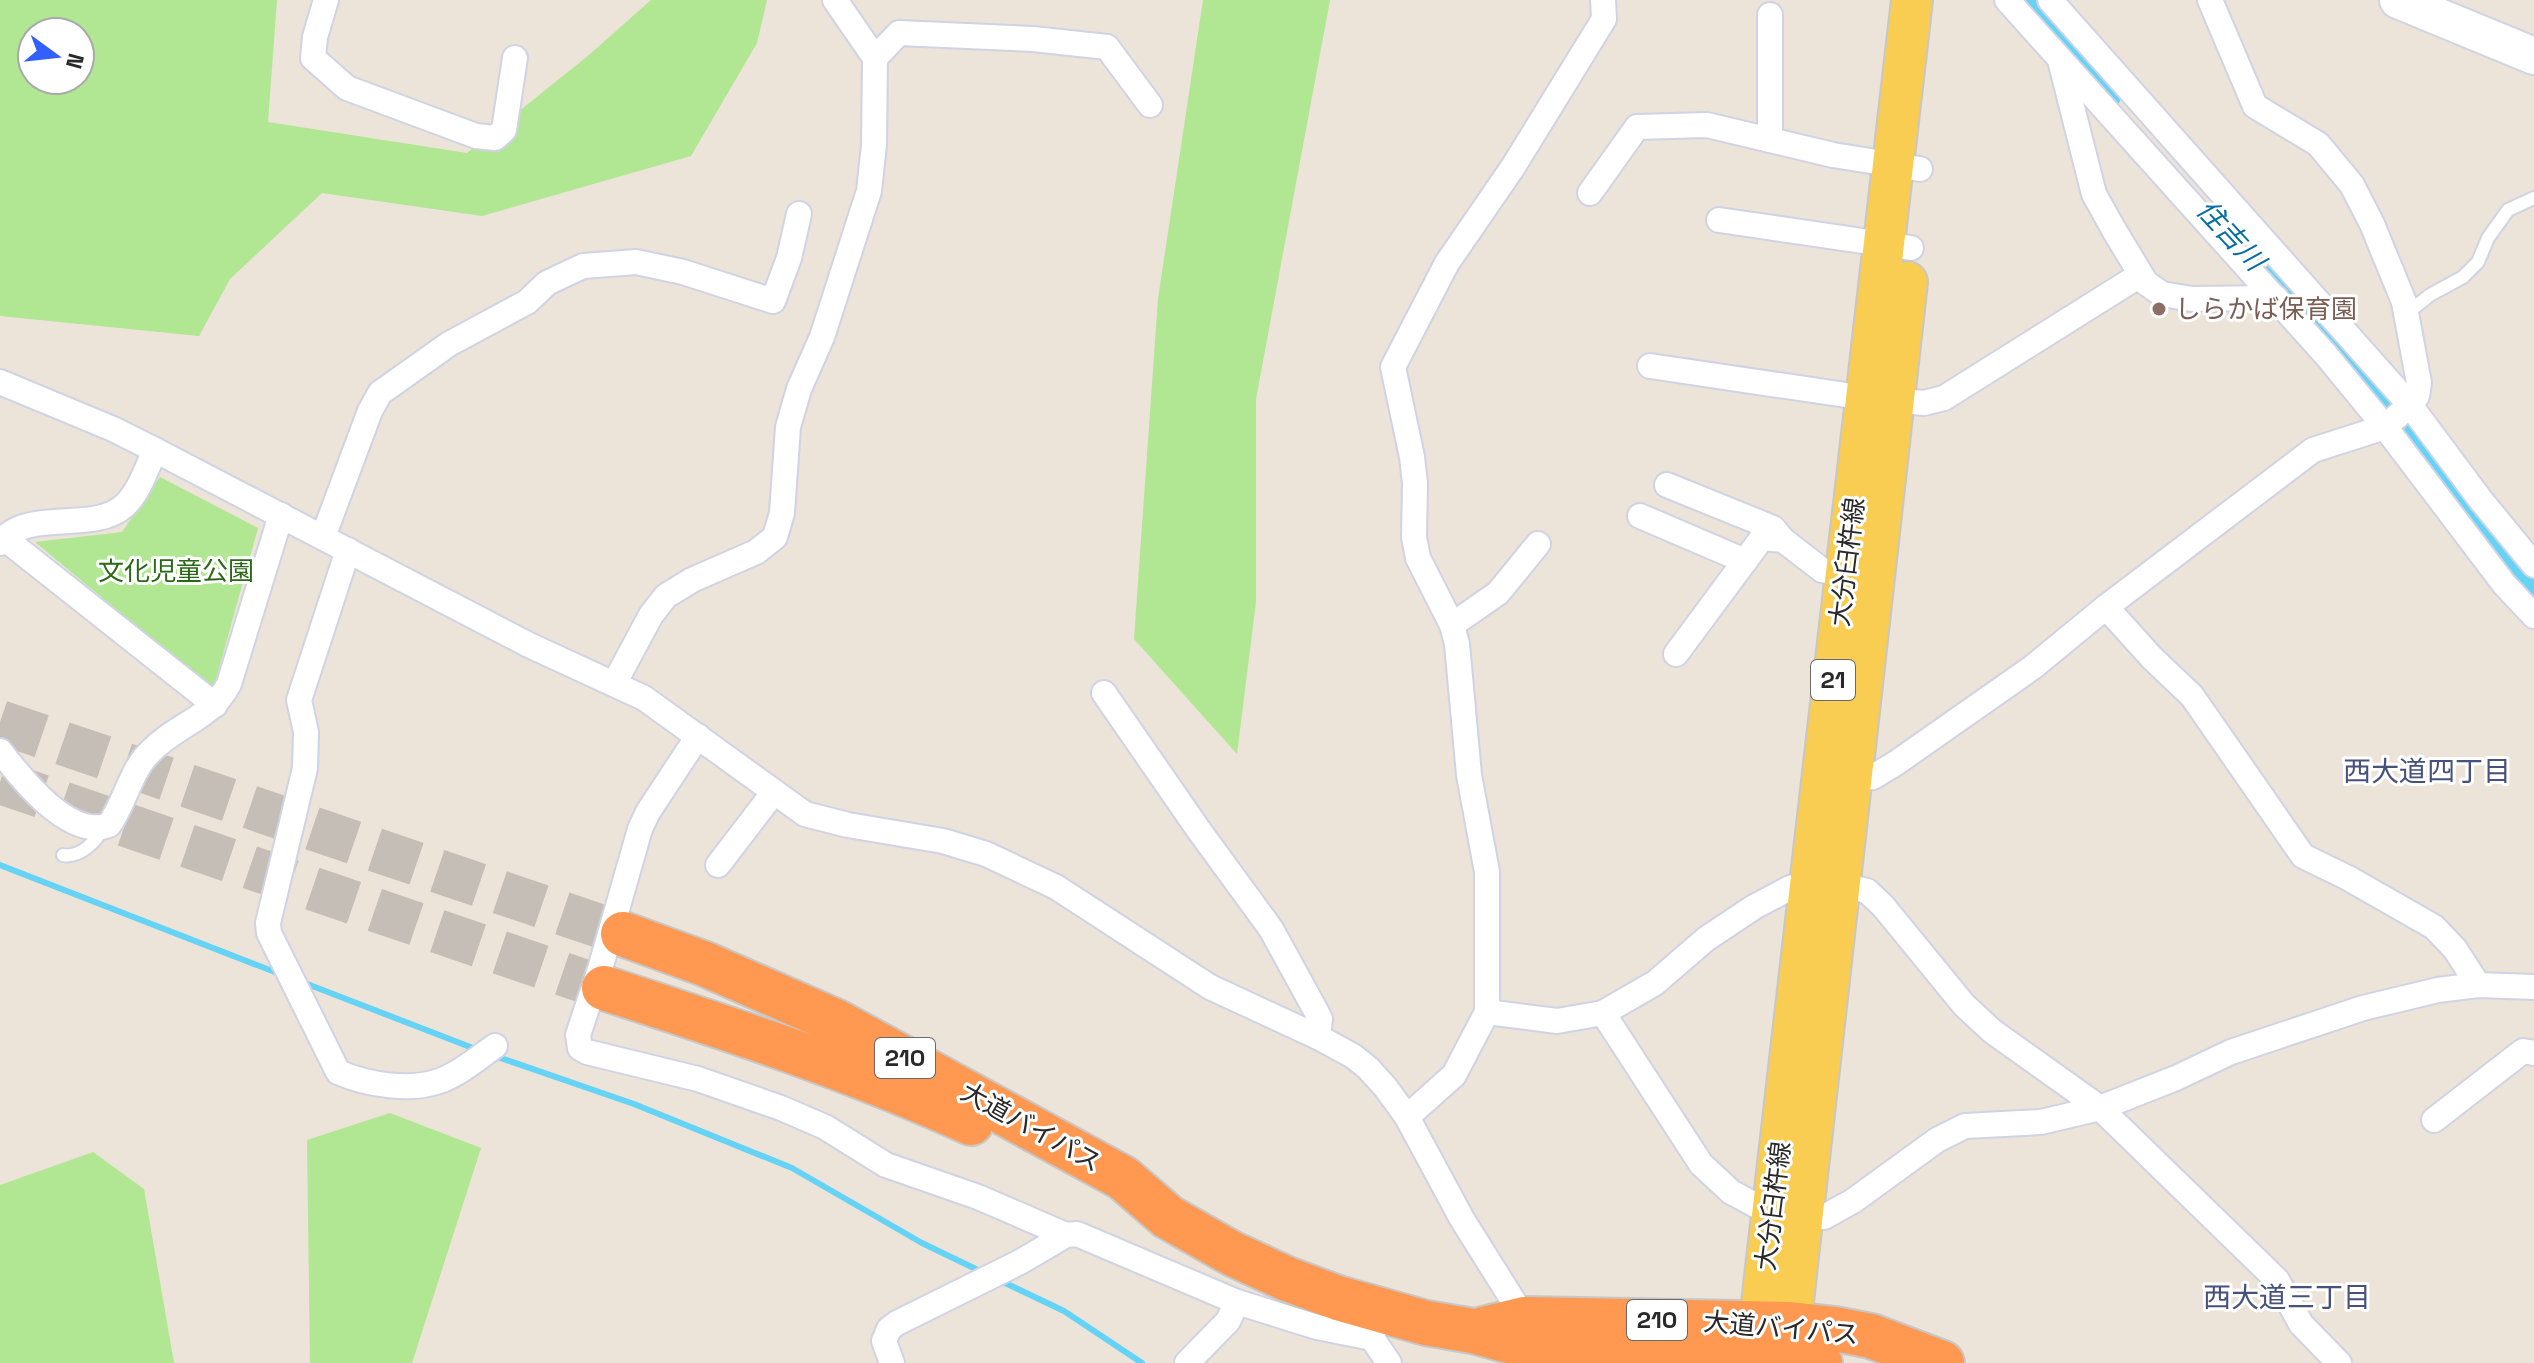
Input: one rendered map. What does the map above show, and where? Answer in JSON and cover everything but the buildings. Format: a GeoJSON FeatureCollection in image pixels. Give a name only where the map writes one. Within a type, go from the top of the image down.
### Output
{"type":"FeatureCollection","features":[{"type":"Feature","properties":{"kind":"highway","name":"大道バイパス"},"geometry":{"type":"LineString","coordinates":[[623,934],[705,964],[879,1043],[1123,1178],[1168,1217],[1233,1254],[1376,1324],[1426,1323],[1541,1344],[1666,1360],[1779,1350],[1835,1329],[1871,1336],[1942,1363]]}},
{"type":"Feature","properties":{"kind":"highway","name":"大道バイパス"},"geometry":{"type":"LineString","coordinates":[[604,988],[715,1024],[929,1104],[993,1134],[1112,1199],[1168,1217]]}},
{"type":"Feature","properties":{"kind":"highway","name":"大道バイパス"},"geometry":{"type":"LineString","coordinates":[[1541,1344],[1779,1350]]}},
{"type":"Feature","properties":{"kind":"main road","name":"大分臼杵線"},"geometry":{"type":"LineString","coordinates":[[1779,1350],[1787,1216],[1906,167],[1912,0]]}},
{"type":"Feature","properties":{"kind":"main road","name":"大分臼杵線"},"geometry":{"type":"LineString","coordinates":[[1906,167],[1939,0]]}},
{"type":"Feature","properties":{"kind":"street"},"geometry":{"type":"LineString","coordinates":[[326,0],[315,37],[313,58],[347,88],[476,136],[495,138],[504,130],[515,58]]}},
{"type":"Feature","properties":{"kind":"street"},"geometry":{"type":"LineString","coordinates":[[614,684],[651,615],[666,596],[692,580],[756,552],[775,537],[782,513],[788,427],[799,389],[822,337],[869,191],[874,145],[875,58],[835,0]]}},
{"type":"Feature","properties":{"kind":"street"},"geometry":{"type":"LineString","coordinates":[[1407,1117],[1454,1075],[1487,1012],[1487,872],[1469,775],[1457,644],[1452,625],[1418,558],[1414,537],[1412,457],[1393,367],[1447,263],[1513,167],[1604,19],[1603,0]]}},
{"type":"Feature","properties":{"kind":"street"},"geometry":{"type":"LineString","coordinates":[[2007,0],[2276,298],[2385,427],[2504,584],[2534,616]]}},
{"type":"Feature","properties":{"kind":"street"},"geometry":{"type":"LineString","coordinates":[[2050,0],[2410,405],[2534,565]]}},
{"type":"Feature","properties":{"kind":"street"},"geometry":{"type":"LineString","coordinates":[[1836,781],[1873,777],[1955,723],[2033,667],[2106,607],[2313,450],[2385,427],[2417,396],[2419,383],[2404,302],[2352,185],[2318,144],[2255,106],[2210,0]]}},
{"type":"Feature","properties":{"kind":"street"},"geometry":{"type":"LineString","coordinates":[[2398,0],[2534,56]]}},
{"type":"Feature","properties":{"kind":"street"},"geometry":{"type":"LineString","coordinates":[[1770,15],[1770,140]]}},
{"type":"Feature","properties":{"kind":"street"},"geometry":{"type":"LineString","coordinates":[[875,58],[899,33],[1033,39],[1107,47],[1150,105]]}},
{"type":"Feature","properties":{"kind":"street"},"geometry":{"type":"LineString","coordinates":[[2059,58],[2094,194],[2140,275],[2153,289],[2172,297],[2276,298]]}},
{"type":"Feature","properties":{"kind":"street"},"geometry":{"type":"LineString","coordinates":[[1590,193],[1637,127],[1707,125],[1833,155],[1906,167]]}},
{"type":"Feature","properties":{"kind":"street"},"geometry":{"type":"LineString","coordinates":[[323,537],[370,411],[380,393],[449,344],[527,302],[547,283],[583,266],[636,262],[683,272],[773,301],[789,258],[799,214]]}},
{"type":"Feature","properties":{"kind":"street"},"geometry":{"type":"LineString","coordinates":[[1719,220],[1897,247]]}},
{"type":"Feature","properties":{"kind":"street"},"geometry":{"type":"LineString","coordinates":[[1650,366],[1924,403],[1944,398],[2140,275]]}},
{"type":"Feature","properties":{"kind":"street"},"geometry":{"type":"LineString","coordinates":[[0,382],[104,425],[155,450],[529,645],[644,698],[805,814],[848,825],[943,841],[986,854],[1056,887],[1210,987],[1353,1056],[1368,1068],[1407,1117],[1462,1219],[1541,1344]]}},
{"type":"Feature","properties":{"kind":"street"},"geometry":{"type":"LineString","coordinates":[[155,450],[127,504],[114,513],[26,526],[2,541],[215,705]]}},
{"type":"Feature","properties":{"kind":"street"},"geometry":{"type":"LineString","coordinates":[[1667,485],[1773,528],[1783,540],[1822,570],[1860,578]]}},
{"type":"Feature","properties":{"kind":"street"},"geometry":{"type":"LineString","coordinates":[[0,751],[52,809],[86,825],[109,825],[148,753],[179,728],[208,712],[229,684],[281,515]]}},
{"type":"Feature","properties":{"kind":"street"},"geometry":{"type":"LineString","coordinates":[[1640,516],[1745,561]]}},
{"type":"Feature","properties":{"kind":"street"},"geometry":{"type":"LineString","coordinates":[[1676,654],[1762,538],[1783,540]]}},
{"type":"Feature","properties":{"kind":"street"},"geometry":{"type":"LineString","coordinates":[[1452,625],[1498,593],[1538,544]]}},
{"type":"Feature","properties":{"kind":"street"},"geometry":{"type":"LineString","coordinates":[[348,550],[299,700],[306,732],[305,768],[268,923],[271,940],[338,1072],[346,1076],[382,1084],[415,1086],[441,1081],[495,1046]]}},
{"type":"Feature","properties":{"kind":"street"},"geometry":{"type":"LineString","coordinates":[[2106,607],[2192,696],[2303,856],[2434,927],[2455,949],[2478,985]]}},
{"type":"Feature","properties":{"kind":"street"},"geometry":{"type":"LineString","coordinates":[[1104,693],[1271,929],[1320,1019],[1318,1037]]}},
{"type":"Feature","properties":{"kind":"street"},"geometry":{"type":"LineString","coordinates":[[698,736],[640,829],[578,1035],[580,1048],[698,1079],[781,1108],[825,1127],[886,1165],[978,1197],[1066,1235]]}},
{"type":"Feature","properties":{"kind":"street"},"geometry":{"type":"LineString","coordinates":[[718,865],[774,792]]}},
{"type":"Feature","properties":{"kind":"street"},"geometry":{"type":"LineString","coordinates":[[1487,1012],[1557,1021],[1603,1013],[1655,983],[1706,939],[1754,907],[1790,888],[1825,882],[1867,891],[1883,906],[1964,1005],[1992,1031],[2100,1108],[2277,1280],[2301,1324],[2339,1363]]}},
{"type":"Feature","properties":{"kind":"street"},"geometry":{"type":"LineString","coordinates":[[1603,1013],[1701,1164],[1731,1192],[1787,1216],[1824,1217],[1835,1213],[1937,1140],[1965,1126],[2041,1122],[2100,1108],[2231,1052],[2363,1008],[2438,990],[2478,985],[2534,987]]}},
{"type":"Feature","properties":{"kind":"street"},"geometry":{"type":"LineString","coordinates":[[2434,1120],[2523,1051],[2534,1053]]}},
{"type":"Feature","properties":{"kind":"street"},"geometry":{"type":"LineString","coordinates":[[892,1363],[884,1341],[889,1329],[897,1323],[1022,1261],[1066,1235],[1077,1234],[1237,1302],[1317,1327],[1376,1324],[1389,1363]]}},
{"type":"Feature","properties":{"kind":"street"},"geometry":{"type":"LineString","coordinates":[[1187,1363],[1228,1321],[1237,1302]]}},
{"type":"Feature","properties":{"kind":"lane"},"geometry":{"type":"LineString","coordinates":[[2406,314],[2430,295],[2463,277],[2478,262],[2488,238],[2508,210],[2534,198]]}},
{"type":"Feature","properties":{"kind":"lane"},"geometry":{"type":"LineString","coordinates":[[63,855],[71,857],[79,854],[101,833],[103,827]]}},
{"type":"Feature","properties":{"kind":"green space"},"geometry":{"type":"Polygon","coordinates":[[[0,0],[277,0],[268,122],[467,153],[589,55],[651,0],[767,0],[757,43],[691,156],[482,216],[322,193],[230,279],[199,336],[0,316],[0,0]]]}},
{"type":"Feature","properties":{"kind":"green space"},"geometry":{"type":"Polygon","coordinates":[[[1203,0],[1330,0],[1256,399],[1256,602],[1237,754],[1134,639],[1158,299],[1203,0]]]}},
{"type":"Feature","properties":{"kind":"green space","name":"文化児童公園"},"geometry":{"type":"Polygon","coordinates":[[[160,477],[258,528],[213,690],[35,542],[122,532],[160,477]]]}},
{"type":"Feature","properties":{"kind":"green space"},"geometry":{"type":"Polygon","coordinates":[[[390,1113],[481,1148],[412,1363],[310,1363],[307,1140],[390,1113]]]}},
{"type":"Feature","properties":{"kind":"green space"},"geometry":{"type":"Polygon","coordinates":[[[93,1152],[144,1189],[174,1363],[0,1363],[0,1185],[93,1152]]]}},
{"type":"Feature","properties":{"kind":"waterway","name":"住吉川"},"geometry":{"type":"LineString","coordinates":[[2025,0],[2104,91]]}},
{"type":"Feature","properties":{"kind":"waterway","name":"住吉川"},"geometry":{"type":"LineString","coordinates":[[2276,283],[2351,363],[2534,577]]}},
{"type":"Feature","properties":{"kind":"waterway"},"geometry":{"type":"LineString","coordinates":[[0,865],[280,974]]}},
{"type":"Feature","properties":{"kind":"waterway"},"geometry":{"type":"LineString","coordinates":[[302,982],[478,1050]]}},
{"type":"Feature","properties":{"kind":"waterway"},"geometry":{"type":"LineString","coordinates":[[492,1055],[634,1104],[792,1168],[922,1243],[982,1272]]}},
{"type":"Feature","properties":{"kind":"waterway"},"geometry":{"type":"LineString","coordinates":[[999,1280],[1064,1311],[1142,1363]]}},
{"type":"Feature","properties":{"kind":"tunnel"},"geometry":{"type":"LineString","coordinates":[[0,722],[623,934]]}},
{"type":"Feature","properties":{"kind":"tunnel"},"geometry":{"type":"LineString","coordinates":[[0,782],[604,988]]}},
{"type":"Feature","properties":{"kind":"place","name":"しらかば保育園"},"geometry":{"type":"Point","coordinates":[2159,309]}},
{"type":"Feature","properties":{"kind":"district","name":"西大道四丁目"},"geometry":{"type":"Point","coordinates":[2427,771]}},
{"type":"Feature","properties":{"kind":"district","name":"西大道三丁目"},"geometry":{"type":"Point","coordinates":[2287,1297]}}]}
